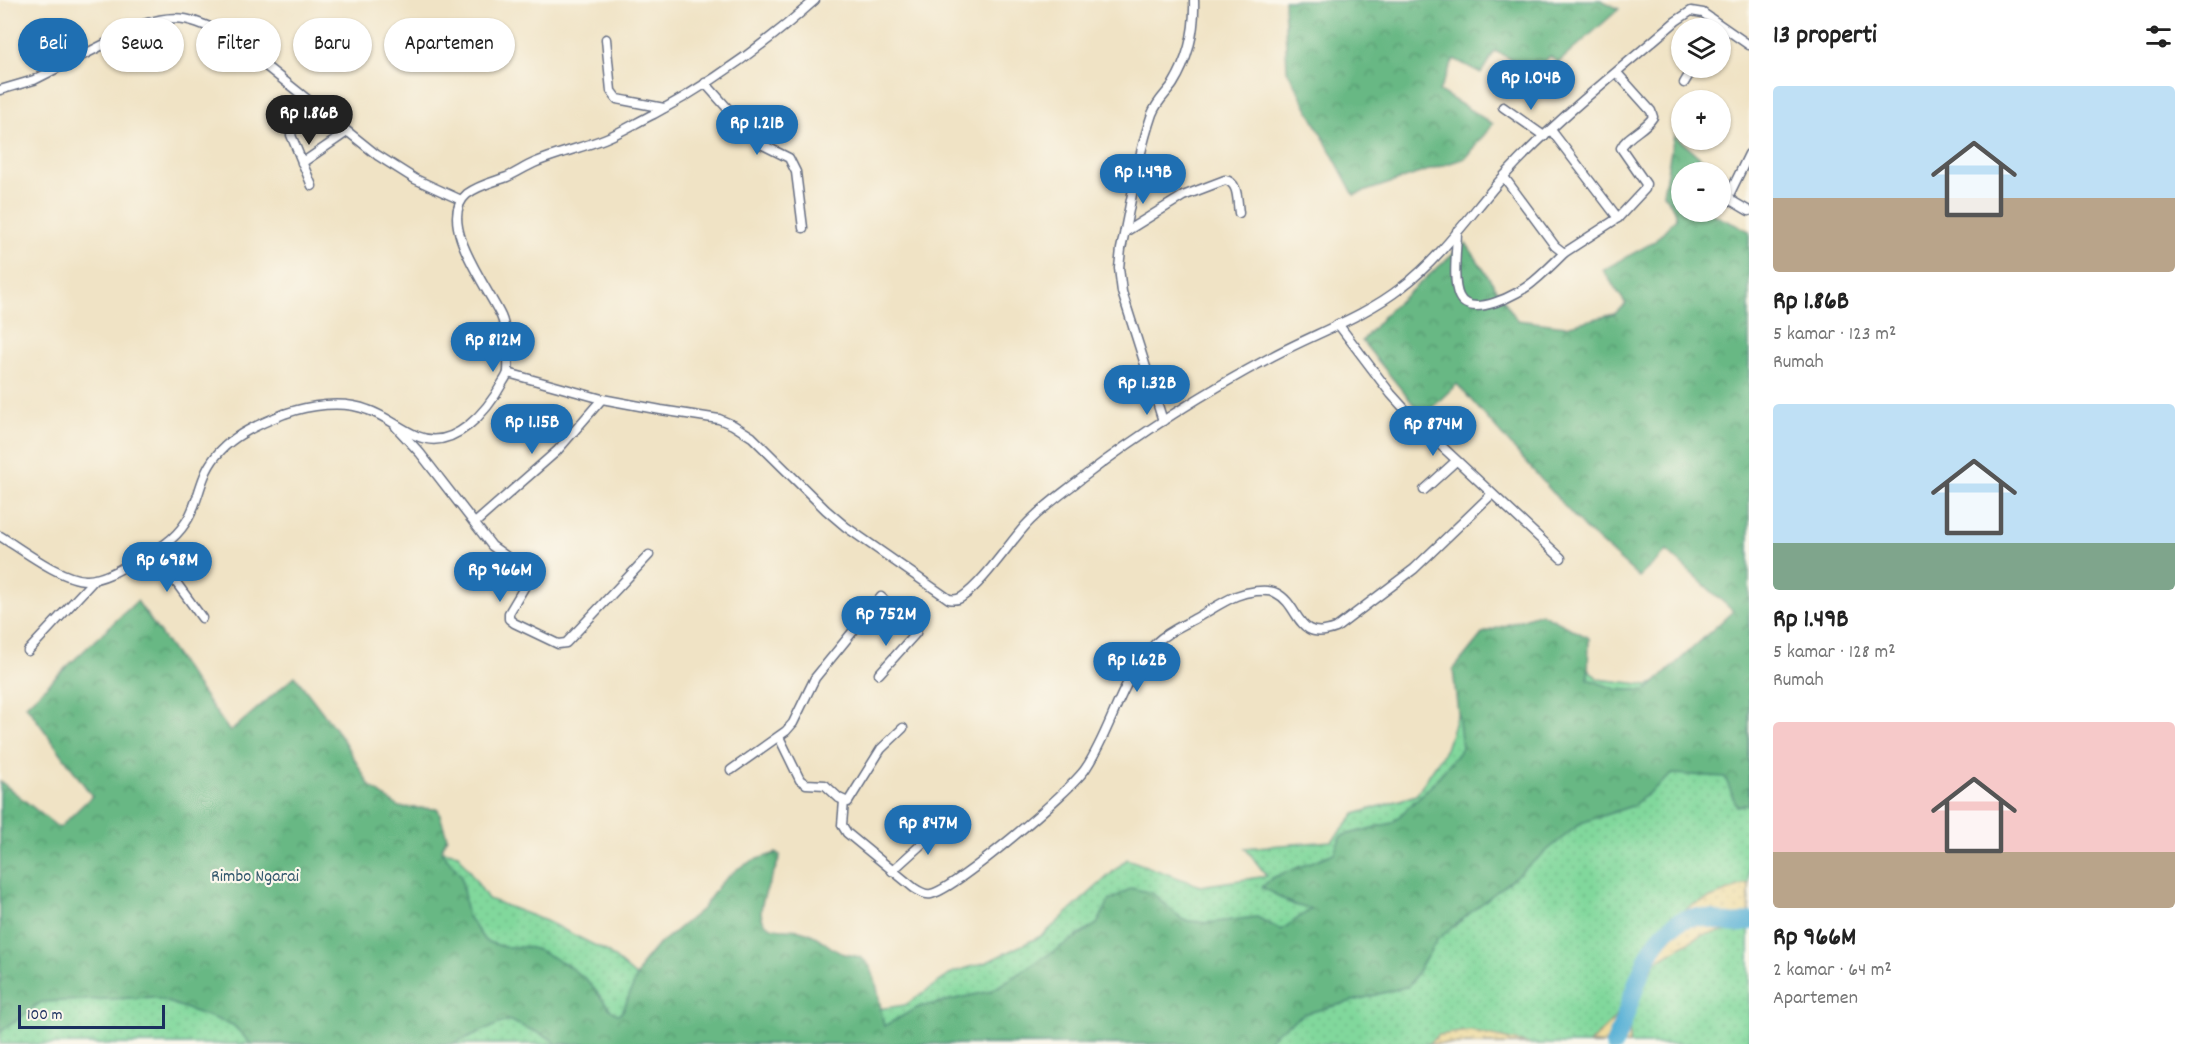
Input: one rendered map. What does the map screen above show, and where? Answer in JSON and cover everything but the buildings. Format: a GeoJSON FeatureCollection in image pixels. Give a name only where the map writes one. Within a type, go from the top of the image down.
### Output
{"type":"FeatureCollection","features":[{"type":"Feature","properties":{"kind":"street"},"geometry":{"type":"LineString","coordinates":[[0,536],[45,564],[75,578],[88,580],[97,578],[154,552],[173,539],[187,521],[210,462],[234,438],[284,414],[306,408],[351,406],[367,409],[417,436],[431,440],[458,432],[476,419],[493,400],[508,373],[506,332],[502,318],[482,283],[458,230],[458,209],[462,200],[476,188],[509,176],[535,162],[604,139],[684,98],[785,27],[814,0]]}},
{"type":"Feature","properties":{"kind":"street"},"geometry":{"type":"LineString","coordinates":[[1163,420],[1122,292],[1119,268],[1139,161],[1154,110],[1179,73],[1187,54],[1192,36],[1194,0]]}},
{"type":"Feature","properties":{"kind":"street"},"geometry":{"type":"LineString","coordinates":[[1690,0],[1691,11]]}},
{"type":"Feature","properties":{"kind":"street"},"geometry":{"type":"LineString","coordinates":[[508,373],[602,399],[708,417],[733,424],[752,437],[846,527],[955,600],[973,588],[1026,525],[1046,506],[1163,420],[1249,368],[1364,311],[1403,287],[1547,133],[1676,21],[1691,11],[1703,13],[1709,18]]}},
{"type":"Feature","properties":{"kind":"street"},"geometry":{"type":"LineString","coordinates":[[0,90],[34,80],[144,24],[162,18],[181,18],[227,34],[347,132],[415,179],[462,200]]}},
{"type":"Feature","properties":{"kind":"street"},"geometry":{"type":"LineString","coordinates":[[1731,34],[1749,45]]}},
{"type":"Feature","properties":{"kind":"street"},"geometry":{"type":"LineString","coordinates":[[606,39],[613,96],[617,99],[665,108]]}},
{"type":"Feature","properties":{"kind":"street"},"geometry":{"type":"LineString","coordinates":[[1457,231],[1458,295],[1463,303],[1470,307],[1489,304],[1518,293],[1564,253],[1618,218],[1645,189],[1646,184],[1621,148],[1623,143],[1648,124],[1653,117],[1651,111],[1617,73]]}},
{"type":"Feature","properties":{"kind":"street"},"geometry":{"type":"LineString","coordinates":[[1684,83],[1687,78]]}},
{"type":"Feature","properties":{"kind":"street"},"geometry":{"type":"LineString","coordinates":[[705,84],[761,144],[789,158],[796,172],[803,228]]}},
{"type":"Feature","properties":{"kind":"street"},"geometry":{"type":"LineString","coordinates":[[312,186],[291,135],[292,131],[316,107]]}},
{"type":"Feature","properties":{"kind":"street"},"geometry":{"type":"LineString","coordinates":[[1503,107],[1547,133],[1618,218]]}},
{"type":"Feature","properties":{"kind":"street"},"geometry":{"type":"LineString","coordinates":[[302,163],[347,132]]}},
{"type":"Feature","properties":{"kind":"street"},"geometry":{"type":"LineString","coordinates":[[1749,154],[1729,195],[1732,201],[1749,211]]}},
{"type":"Feature","properties":{"kind":"street"},"geometry":{"type":"LineString","coordinates":[[1504,177],[1555,246],[1564,253]]}},
{"type":"Feature","properties":{"kind":"street"},"geometry":{"type":"LineString","coordinates":[[1125,232],[1183,196],[1225,180],[1235,185],[1239,213]]}},
{"type":"Feature","properties":{"kind":"street"},"geometry":{"type":"LineString","coordinates":[[1338,324],[1391,394],[1456,461],[1561,558]]}},
{"type":"Feature","properties":{"kind":"street"},"geometry":{"type":"LineString","coordinates":[[476,523],[557,451],[602,399]]}},
{"type":"Feature","properties":{"kind":"street"},"geometry":{"type":"LineString","coordinates":[[389,420],[420,453],[492,546],[528,572],[528,581],[509,613],[509,619],[514,623],[558,644],[566,643],[650,555]]}},
{"type":"Feature","properties":{"kind":"street"},"geometry":{"type":"LineString","coordinates":[[1424,490],[1456,461]]}},
{"type":"Feature","properties":{"kind":"street"},"geometry":{"type":"LineString","coordinates":[[844,801],[842,825],[847,833],[922,893],[938,892],[979,865],[1068,789],[1085,771],[1133,672],[1144,655],[1160,639],[1237,595],[1264,590],[1276,593],[1284,599],[1306,626],[1314,631],[1325,632],[1336,628],[1414,569],[1492,494]]}},
{"type":"Feature","properties":{"kind":"street"},"geometry":{"type":"LineString","coordinates":[[154,552],[202,618]]}},
{"type":"Feature","properties":{"kind":"street"},"geometry":{"type":"LineString","coordinates":[[28,651],[97,578]]}},
{"type":"Feature","properties":{"kind":"street"},"geometry":{"type":"LineString","coordinates":[[731,771],[779,737],[793,723],[815,678],[880,597],[917,629],[916,633],[879,674]]}},
{"type":"Feature","properties":{"kind":"street"},"geometry":{"type":"LineString","coordinates":[[779,737],[800,780],[815,786],[825,785],[848,802],[852,799],[881,749],[903,728]]}},
{"type":"Feature","properties":{"kind":"street"},"geometry":{"type":"LineString","coordinates":[[892,871],[945,822]]}},
{"type":"Feature","properties":{"kind":"green space"},"geometry":{"type":"Polygon","coordinates":[[[1284,0],[1601,0],[1619,9],[1558,63],[1550,56],[1535,71],[1495,51],[1481,73],[1454,59],[1439,91],[1493,124],[1465,158],[1354,195],[1287,70],[1284,0]]]}},
{"type":"Feature","properties":{"kind":"green space","name":"Rimbo Ngarai"},"geometry":{"type":"Polygon","coordinates":[[[1671,150],[1691,150],[1705,162],[1671,162],[1671,205],[1663,193],[1671,150]]]}},
{"type":"Feature","properties":{"kind":"green space","name":"Rimbo Ngarai"},"geometry":{"type":"Polygon","coordinates":[[[1672,222],[1730,222],[1749,231],[1749,804],[1737,807],[1725,777],[1673,774],[1632,806],[1581,823],[1437,940],[1409,986],[1304,1014],[1276,1033],[1265,1044],[556,1044],[550,1038],[508,1020],[452,1044],[251,1044],[233,1025],[153,997],[42,1002],[0,1032],[0,781],[59,828],[92,796],[26,705],[137,601],[230,732],[295,676],[342,738],[370,786],[399,807],[438,809],[447,837],[441,851],[461,875],[467,915],[485,941],[504,947],[527,947],[538,950],[564,963],[587,980],[611,1010],[617,1014],[621,1013],[624,1008],[642,964],[656,947],[702,909],[720,884],[737,869],[754,860],[776,853],[780,857],[762,904],[762,918],[768,926],[806,932],[843,954],[865,961],[874,977],[884,1026],[919,1007],[991,991],[1097,924],[1109,901],[1131,888],[1152,893],[1183,920],[1207,923],[1257,917],[1281,930],[1311,909],[1294,905],[1262,887],[1272,878],[1334,853],[1341,836],[1392,823],[1431,786],[1462,748],[1453,670],[1483,633],[1541,613],[1589,638],[1588,679],[1618,690],[1647,690],[1733,611],[1667,551],[1639,577],[1584,528],[1457,384],[1423,416],[1362,341],[1389,310],[1466,243],[1517,320],[1566,326],[1614,314],[1626,304],[1603,270],[1654,242],[1672,222]]]}},
{"type":"Feature","properties":{"kind":"green space"},"geometry":{"type":"Polygon","coordinates":[[[1554,633],[1598,679],[1649,685],[1670,677],[1749,677],[1749,1044],[735,1044],[865,1011],[905,1005],[954,972],[987,962],[1043,935],[1127,859],[1200,886],[1267,876],[1245,848],[1332,841],[1355,814],[1416,795],[1446,749],[1457,714],[1554,633]]]}},
{"type":"Feature","properties":{"kind":"green space"},"geometry":{"type":"Polygon","coordinates":[[[415,846],[458,854],[488,899],[546,921],[606,951],[639,979],[659,1044],[0,1044],[0,930],[415,846]]]}},
{"type":"Feature","properties":{"kind":"sand"},"geometry":{"type":"Polygon","coordinates":[[[1749,883],[1749,927],[1701,935],[1656,961],[1630,1013],[1629,1044],[1589,1044],[1614,1019],[1655,935],[1690,906],[1749,883]]]}},
{"type":"Feature","properties":{"kind":"sand"},"geometry":{"type":"Polygon","coordinates":[[[1470,1031],[1529,1044],[1428,1044],[1439,1035],[1470,1031]]]}},
{"type":"Feature","properties":{"kind":"waterway"},"geometry":{"type":"LineString","coordinates":[[1614,1044],[1642,968],[1664,934],[1678,922],[1695,917],[1735,924],[1749,921]]}}]}
